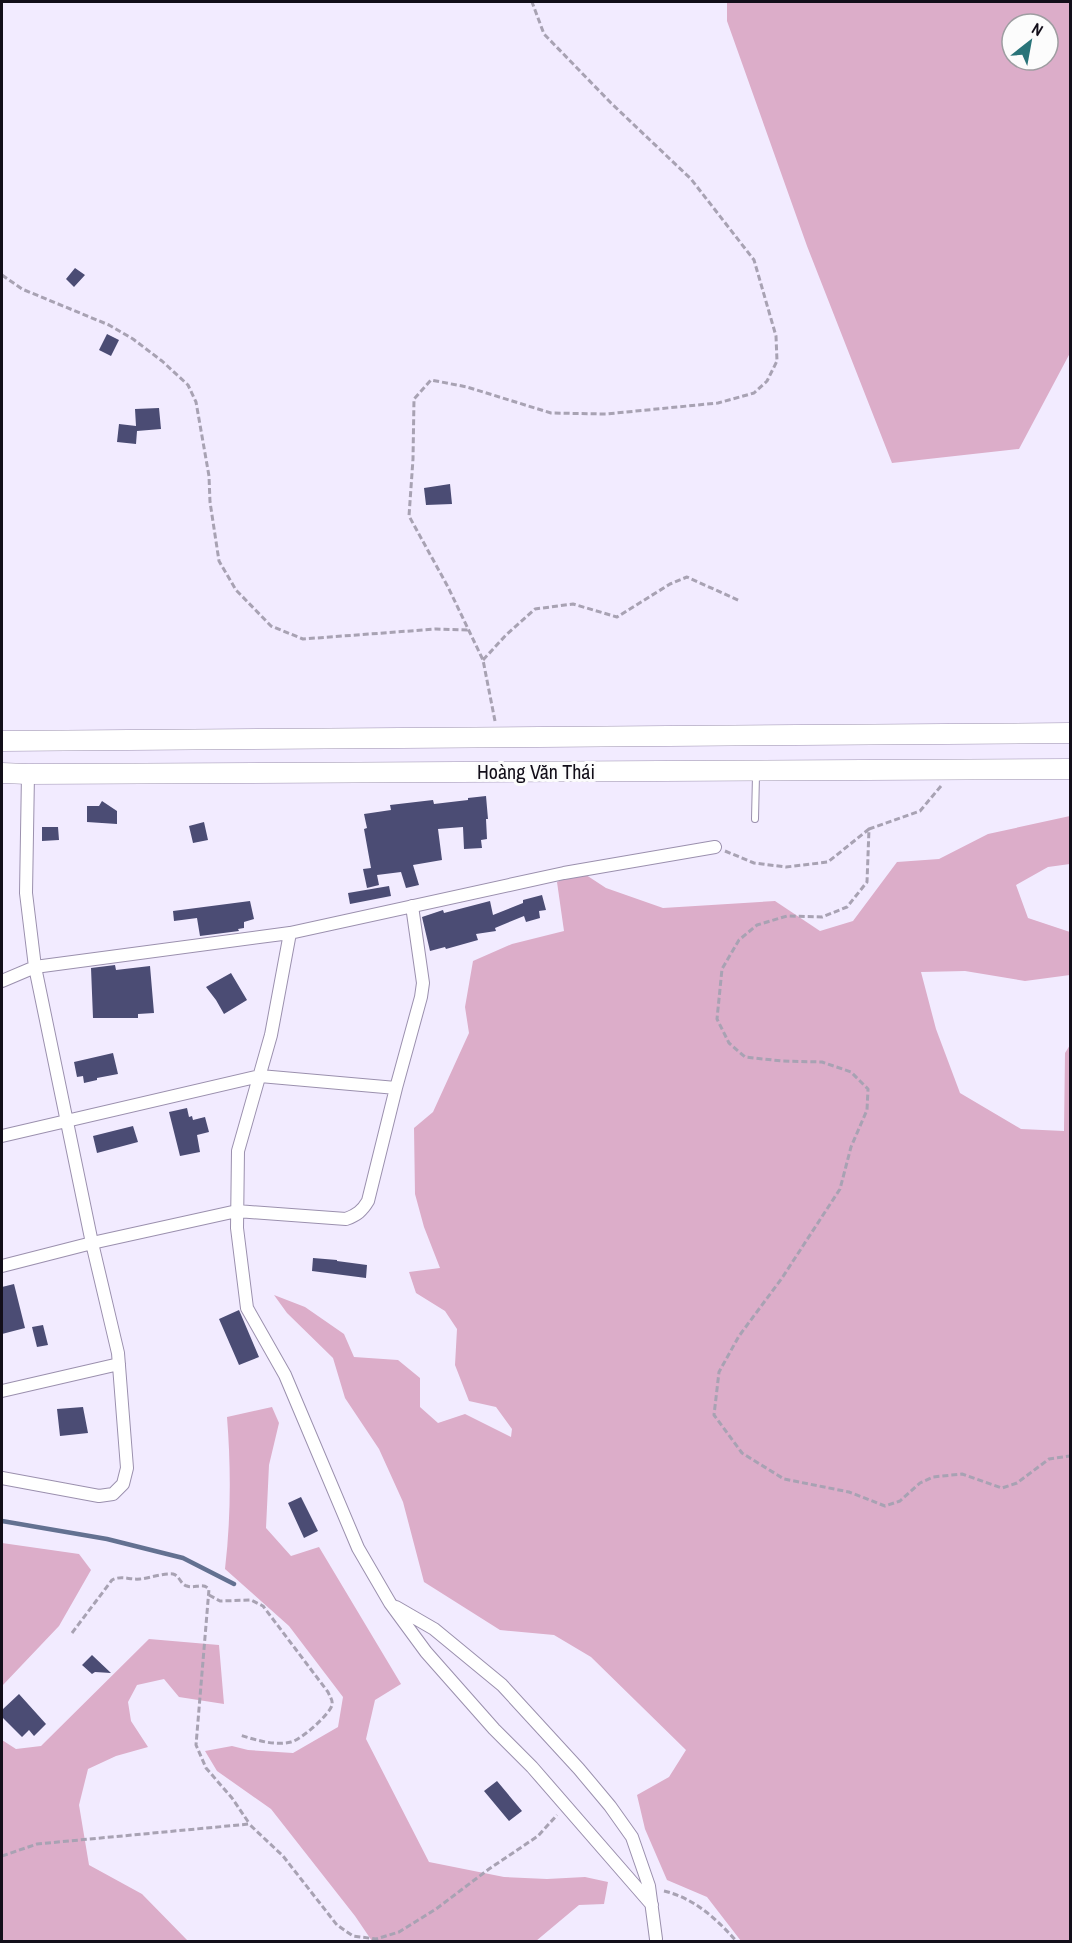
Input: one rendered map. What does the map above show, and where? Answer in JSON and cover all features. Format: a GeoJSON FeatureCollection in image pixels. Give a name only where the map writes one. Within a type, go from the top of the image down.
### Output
{"type":"FeatureCollection","features":[{"type":"Feature","properties":{"kind":"main road","name":"Hoàng Văn Thái"},"geometry":{"type":"LineString","coordinates":[[2,741],[1071,733]]}},
{"type":"Feature","properties":{"kind":"main road"},"geometry":{"type":"LineString","coordinates":[[28,742],[28,774]]}},
{"type":"Feature","properties":{"kind":"main road","name":"Hoàng Văn Thái"},"geometry":{"type":"LineString","coordinates":[[2,773],[1071,769]]}},
{"type":"Feature","properties":{"kind":"street"},"geometry":{"type":"LineString","coordinates":[[2,1478],[99,1496],[113,1494],[123,1484],[127,1468],[118,1353],[65,1120],[35,967],[26,893],[28,774]]}},
{"type":"Feature","properties":{"kind":"street"},"geometry":{"type":"LineString","coordinates":[[2,981],[35,967],[290,933],[564,873],[715,847]]}},
{"type":"Feature","properties":{"kind":"street"},"geometry":{"type":"LineString","coordinates":[[2,1266],[92,1243],[237,1211],[346,1219],[356,1216],[368,1201],[421,997],[423,983],[412,906]]}},
{"type":"Feature","properties":{"kind":"street"},"geometry":{"type":"LineString","coordinates":[[290,933],[271,1035],[238,1151],[237,1228],[247,1308],[285,1375],[358,1548],[390,1603],[426,1652],[494,1730],[532,1767],[652,1905]]}},
{"type":"Feature","properties":{"kind":"street"},"geometry":{"type":"LineString","coordinates":[[2,1136],[260,1076],[396,1088]]}},
{"type":"Feature","properties":{"kind":"street"},"geometry":{"type":"LineString","coordinates":[[2,1391],[119,1364]]}},
{"type":"Feature","properties":{"kind":"street"},"geometry":{"type":"LineString","coordinates":[[390,1603],[434,1629],[501,1685],[610,1806],[632,1838],[649,1886],[656,1939]]}},
{"type":"Feature","properties":{"kind":"lane"},"geometry":{"type":"LineString","coordinates":[[755,819],[756,771]]}},
{"type":"Feature","properties":{"kind":"path"},"geometry":{"type":"LineString","coordinates":[[499,738],[483,660],[410,516],[414,399],[431,380],[467,387],[551,413],[606,414],[718,403],[754,393],[767,381],[777,361],[776,336],[754,260],[691,179],[611,103],[544,34],[532,2]]}},
{"type":"Feature","properties":{"kind":"path"},"geometry":{"type":"LineString","coordinates":[[2,275],[22,289],[109,325],[133,339],[188,385],[196,402],[209,476],[210,502],[219,561],[236,590],[271,626],[303,639],[436,629],[468,630]]}},
{"type":"Feature","properties":{"kind":"path"},"geometry":{"type":"LineString","coordinates":[[483,660],[535,609],[573,604],[617,617],[670,584],[687,577],[740,601]]}},
{"type":"Feature","properties":{"kind":"path"},"geometry":{"type":"LineString","coordinates":[[715,847],[754,863],[786,867],[828,862],[869,829],[920,811],[941,786],[947,770]]}},
{"type":"Feature","properties":{"kind":"path"},"geometry":{"type":"LineString","coordinates":[[869,829],[867,882],[847,907],[822,917],[787,916],[756,925],[739,940],[722,969],[717,1019],[729,1043],[745,1057],[822,1062],[851,1072],[868,1089],[867,1110],[851,1147],[840,1189],[782,1278],[739,1336],[718,1372],[714,1416],[742,1453],[784,1479],[849,1492],[885,1506],[900,1501],[920,1483],[933,1477],[962,1474],[1002,1488],[1017,1483],[1049,1459],[1071,1456]]}},
{"type":"Feature","properties":{"kind":"path"},"geometry":{"type":"LineString","coordinates":[[72,1633],[112,1580],[119,1577],[137,1580],[171,1574],[177,1576],[188,1587],[206,1586],[210,1589],[196,1745],[206,1768],[232,1798],[249,1824],[283,1856],[337,1925],[353,1936],[377,1940],[399,1932],[436,1909],[538,1836],[564,1806]]}},
{"type":"Feature","properties":{"kind":"path"},"geometry":{"type":"LineString","coordinates":[[209,1595],[220,1601],[251,1600],[263,1606],[333,1701],[331,1708],[303,1736],[293,1742],[265,1742],[240,1736]]}},
{"type":"Feature","properties":{"kind":"path"},"geometry":{"type":"LineString","coordinates":[[2,1856],[37,1844],[249,1824]]}},
{"type":"Feature","properties":{"kind":"path"},"geometry":{"type":"LineString","coordinates":[[649,1886],[678,1894],[712,1915],[737,1941]]}},
{"type":"Feature","properties":{"kind":"shaded area"},"geometry":{"type":"Polygon","coordinates":[[[727,2],[1070,2],[1070,353],[1019,449],[892,463],[807,246],[727,21],[727,2]]]}},
{"type":"Feature","properties":{"kind":"shaded area"},"geometry":{"type":"Polygon","coordinates":[[[1070,816],[1070,864],[1048,867],[1016,885],[1028,918],[1070,932],[1070,975],[1025,981],[965,971],[921,972],[936,1029],[960,1093],[1021,1129],[1064,1131],[1065,1053],[1070,1045],[1070,1941],[741,1941],[707,1897],[667,1880],[645,1829],[637,1795],[669,1777],[686,1750],[591,1657],[554,1635],[500,1630],[424,1582],[403,1502],[379,1449],[345,1398],[333,1358],[287,1313],[274,1295],[305,1307],[344,1334],[354,1357],[398,1360],[420,1378],[420,1407],[438,1423],[465,1414],[511,1437],[512,1429],[496,1407],[469,1401],[455,1365],[457,1329],[445,1311],[416,1293],[409,1272],[440,1268],[424,1227],[415,1194],[414,1128],[433,1112],[469,1033],[465,1007],[473,961],[512,944],[564,931],[557,882],[580,871],[606,888],[663,908],[775,901],[820,931],[853,921],[897,862],[939,859],[988,834],[1070,816]]]}},
{"type":"Feature","properties":{"kind":"shaded area"},"geometry":{"type":"Polygon","coordinates":[[[272,1407],[279,1423],[269,1465],[266,1528],[291,1556],[319,1547],[401,1684],[375,1700],[366,1739],[429,1862],[504,1877],[547,1879],[585,1877],[608,1882],[604,1904],[579,1905],[536,1941],[372,1941],[271,1809],[217,1771],[205,1751],[232,1746],[248,1750],[293,1753],[338,1727],[343,1697],[289,1626],[225,1569],[230,1493],[227,1417],[272,1407]]]}},
{"type":"Feature","properties":{"kind":"shaded area"},"geometry":{"type":"Polygon","coordinates":[[[2,1543],[79,1554],[91,1570],[59,1626],[2,1686],[2,1543]]]}},
{"type":"Feature","properties":{"kind":"shaded area"},"geometry":{"type":"Polygon","coordinates":[[[149,1639],[219,1645],[224,1704],[179,1697],[164,1679],[137,1685],[128,1702],[131,1721],[148,1747],[116,1756],[88,1769],[79,1805],[89,1865],[142,1894],[188,1941],[2,1941],[2,1740],[16,1749],[41,1746],[149,1639]]]}},
{"type":"Feature","properties":{"kind":"building"},"geometry":{"type":"Polygon","coordinates":[[[75,268],[85,275],[74,287],[66,279],[75,268]]]}},
{"type":"Feature","properties":{"kind":"building"},"geometry":{"type":"Polygon","coordinates":[[[107,334],[119,340],[111,356],[99,350],[107,334]]]}},
{"type":"Feature","properties":{"kind":"building"},"geometry":{"type":"Polygon","coordinates":[[[159,408],[161,429],[137,431],[136,444],[117,442],[119,424],[136,426],[135,409],[159,408]]]}},
{"type":"Feature","properties":{"kind":"building"},"geometry":{"type":"Polygon","coordinates":[[[450,484],[452,504],[426,505],[424,488],[450,484]]]}},
{"type":"Feature","properties":{"kind":"building"},"geometry":{"type":"Polygon","coordinates":[[[486,796],[487,839],[481,840],[482,848],[464,849],[463,827],[438,829],[442,860],[413,865],[419,885],[406,888],[401,872],[377,875],[379,885],[367,888],[363,869],[371,868],[364,829],[367,828],[364,814],[391,810],[390,805],[433,800],[434,804],[486,796]]]}},
{"type":"Feature","properties":{"kind":"building"},"geometry":{"type":"Polygon","coordinates":[[[102,801],[117,811],[117,824],[87,822],[87,806],[99,806],[102,801]]]}},
{"type":"Feature","properties":{"kind":"building"},"geometry":{"type":"Polygon","coordinates":[[[204,822],[208,840],[193,843],[189,826],[204,822]]]}},
{"type":"Feature","properties":{"kind":"building"},"geometry":{"type":"Polygon","coordinates":[[[42,827],[58,827],[59,840],[42,841],[42,827]]]}},
{"type":"Feature","properties":{"kind":"building"},"geometry":{"type":"Polygon","coordinates":[[[389,886],[391,896],[350,904],[348,893],[389,886]]]}},
{"type":"Feature","properties":{"kind":"building"},"geometry":{"type":"Polygon","coordinates":[[[542,895],[546,910],[539,911],[540,918],[526,922],[524,916],[495,928],[496,931],[476,934],[478,940],[430,951],[422,917],[443,910],[444,913],[490,901],[493,915],[523,903],[523,900],[542,895]]]}},
{"type":"Feature","properties":{"kind":"building"},"geometry":{"type":"Polygon","coordinates":[[[250,901],[254,919],[244,922],[244,928],[238,929],[239,931],[200,936],[197,918],[174,921],[173,911],[250,901]]]}},
{"type":"Feature","properties":{"kind":"building"},"geometry":{"type":"Polygon","coordinates":[[[115,965],[116,970],[150,966],[154,1013],[138,1014],[138,1018],[93,1018],[91,968],[115,965]]]}},
{"type":"Feature","properties":{"kind":"building"},"geometry":{"type":"Polygon","coordinates":[[[231,973],[247,1000],[224,1014],[206,987],[231,973]]]}},
{"type":"Feature","properties":{"kind":"building"},"geometry":{"type":"Polygon","coordinates":[[[113,1053],[118,1074],[84,1083],[83,1076],[77,1077],[74,1062],[113,1053]]]}},
{"type":"Feature","properties":{"kind":"building"},"geometry":{"type":"Polygon","coordinates":[[[187,1108],[189,1117],[192,1116],[193,1120],[205,1117],[209,1132],[197,1135],[200,1152],[180,1156],[169,1112],[187,1108]]]}},
{"type":"Feature","properties":{"kind":"building"},"geometry":{"type":"Polygon","coordinates":[[[133,1126],[138,1142],[97,1153],[93,1136],[133,1126]]]}},
{"type":"Feature","properties":{"kind":"building"},"geometry":{"type":"Polygon","coordinates":[[[313,1258],[367,1265],[366,1278],[312,1271],[313,1258]]]}},
{"type":"Feature","properties":{"kind":"building"},"geometry":{"type":"Polygon","coordinates":[[[14,1284],[25,1328],[2,1334],[2,1287],[14,1284]]]}},
{"type":"Feature","properties":{"kind":"building"},"geometry":{"type":"Polygon","coordinates":[[[239,1310],[259,1357],[239,1365],[219,1319],[239,1310]]]}},
{"type":"Feature","properties":{"kind":"building"},"geometry":{"type":"Polygon","coordinates":[[[43,1325],[48,1345],[37,1347],[32,1327],[43,1325]]]}},
{"type":"Feature","properties":{"kind":"building"},"geometry":{"type":"Polygon","coordinates":[[[83,1407],[88,1433],[60,1436],[57,1409],[83,1407]]]}},
{"type":"Feature","properties":{"kind":"building"},"geometry":{"type":"Polygon","coordinates":[[[301,1497],[318,1531],[304,1538],[288,1503],[301,1497]]]}},
{"type":"Feature","properties":{"kind":"building"},"geometry":{"type":"Polygon","coordinates":[[[92,1655],[111,1673],[95,1672],[92,1674],[82,1665],[92,1655]]]}},
{"type":"Feature","properties":{"kind":"building"},"geometry":{"type":"Polygon","coordinates":[[[19,1694],[46,1724],[34,1736],[29,1730],[22,1737],[2,1717],[2,1710],[19,1694]]]}},
{"type":"Feature","properties":{"kind":"building"},"geometry":{"type":"Polygon","coordinates":[[[497,1781],[522,1811],[509,1821],[484,1791],[497,1781]]]}},
{"type":"Feature","properties":{"kind":"waterway"},"geometry":{"type":"LineString","coordinates":[[2,1521],[107,1539],[183,1558],[234,1584]]}}]}
